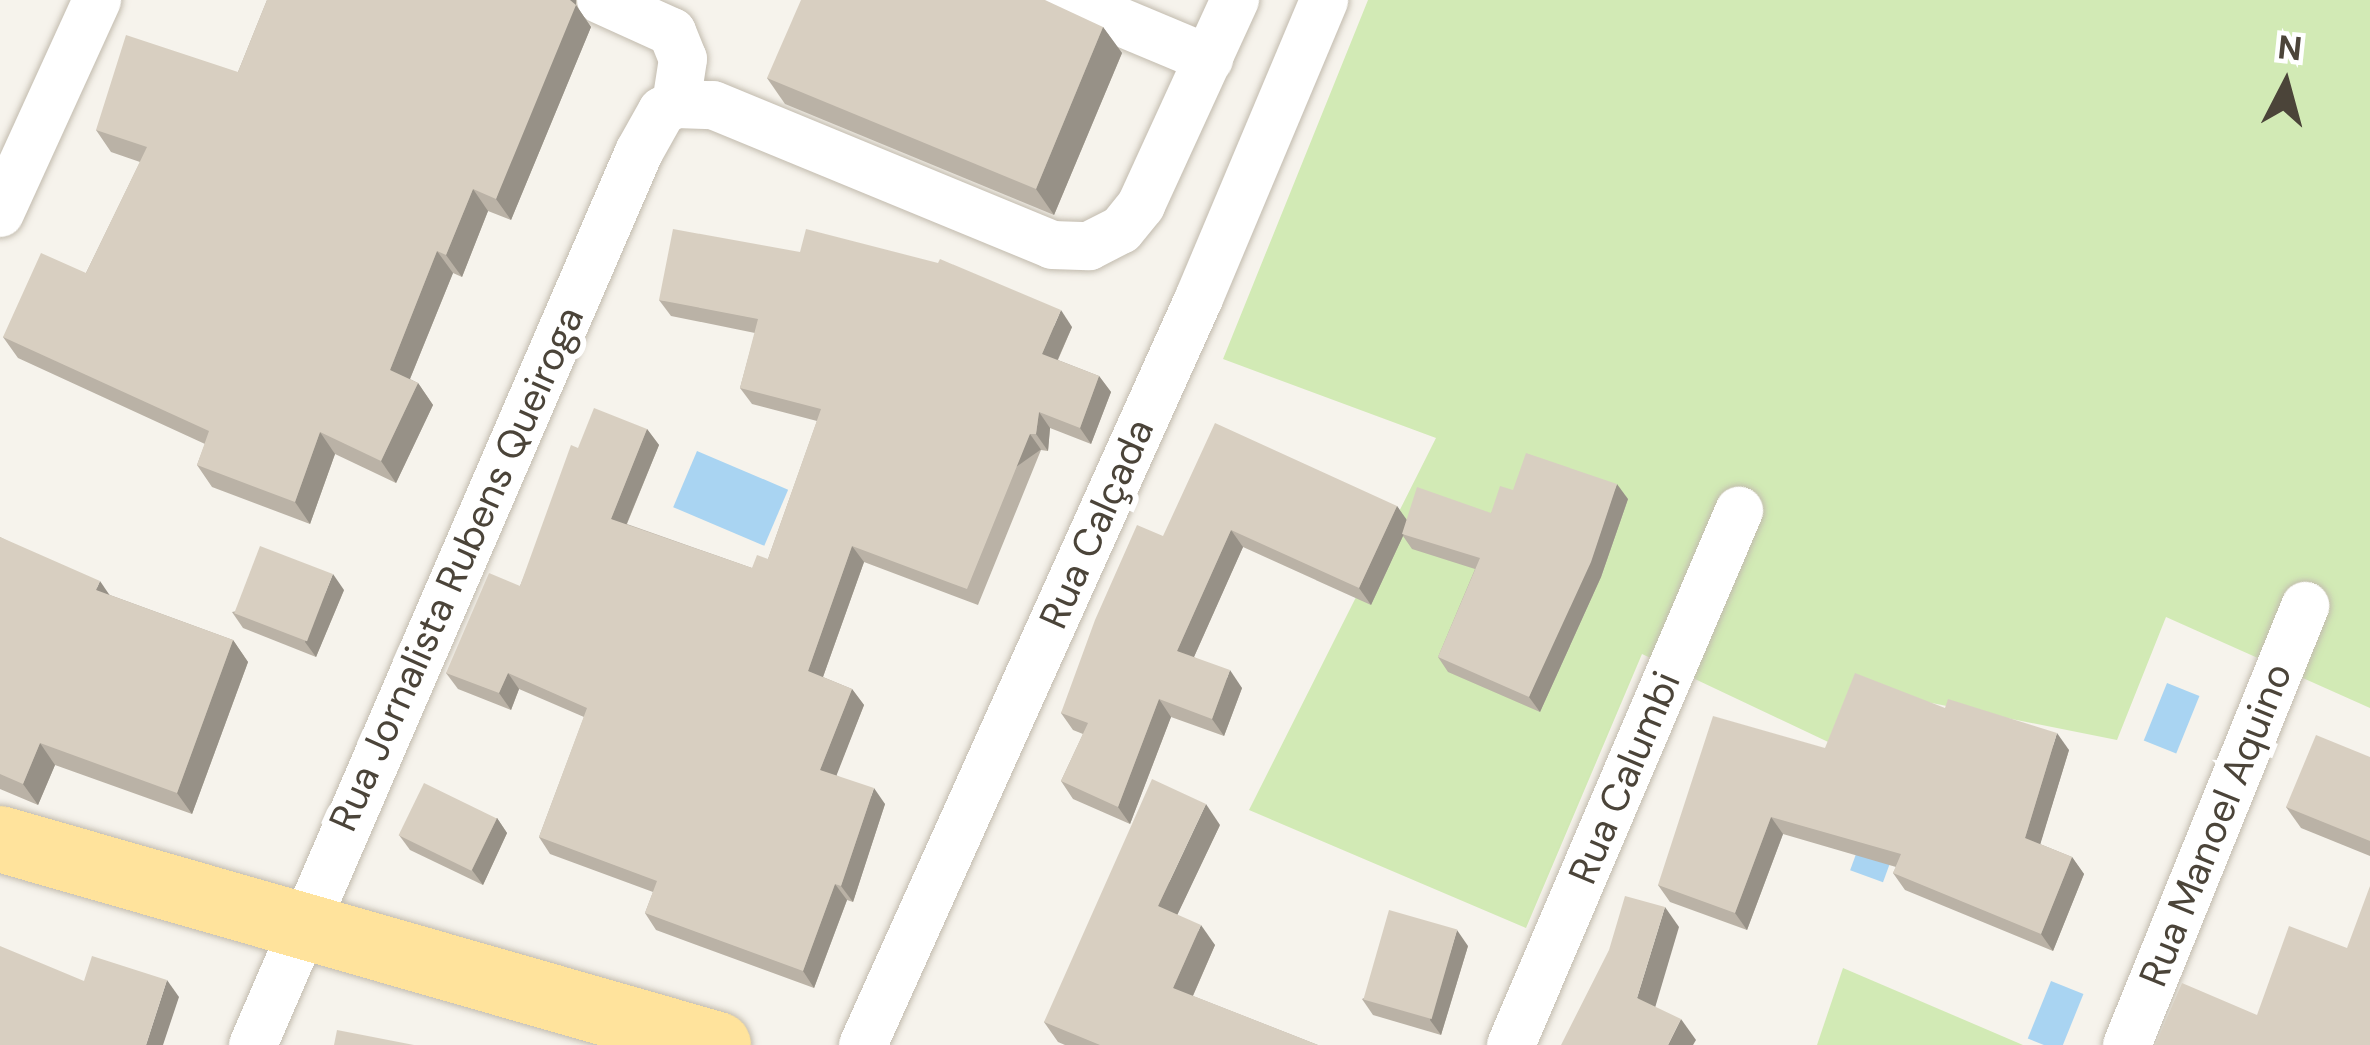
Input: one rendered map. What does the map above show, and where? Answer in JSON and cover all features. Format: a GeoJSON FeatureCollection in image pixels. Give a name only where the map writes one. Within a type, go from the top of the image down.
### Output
{"type":"FeatureCollection","features":[{"type":"Feature","properties":{"kind":"main road"},"geometry":{"type":"LineString","coordinates":[[0,839],[718,1045]]}},
{"type":"Feature","properties":{"kind":"street"},"geometry":{"type":"LineString","coordinates":[[0,213],[97,0]]}},
{"type":"Feature","properties":{"kind":"street"},"geometry":{"type":"LineString","coordinates":[[601,0],[672,32],[683,59],[676,104],[713,105],[1052,245],[1090,246],[1121,230],[1141,205],[1235,0]]}},
{"type":"Feature","properties":{"kind":"street"},"geometry":{"type":"LineString","coordinates":[[1068,0],[1209,58]]}},
{"type":"Feature","properties":{"kind":"street","name":"Rua Calçada"},"geometry":{"type":"LineString","coordinates":[[863,1045],[1199,298],[1324,0]]}},
{"type":"Feature","properties":{"kind":"street","name":"Rua Jornalista Rubens Queiroga"},"geometry":{"type":"LineString","coordinates":[[253,1045],[639,152],[662,111],[676,104]]}},
{"type":"Feature","properties":{"kind":"street","name":"Rua Calumbi"},"geometry":{"type":"LineString","coordinates":[[1511,1045],[1739,511]]}},
{"type":"Feature","properties":{"kind":"street","name":"Rua Manoel Aquino"},"geometry":{"type":"LineString","coordinates":[[2127,1045],[2306,606]]}},
{"type":"Feature","properties":{"kind":"green space"},"geometry":{"type":"Polygon","coordinates":[[[1368,0],[2370,0],[2370,708],[2166,617],[2117,740],[1867,690],[1843,749],[1642,654],[1526,928],[1249,810],[1436,438],[1223,359],[1368,0]]]}},
{"type":"Feature","properties":{"kind":"green space"},"geometry":{"type":"Polygon","coordinates":[[[1843,968],[2023,1045],[1817,1045],[1843,968]]]}},
{"type":"Feature","properties":{"kind":"water"},"geometry":{"type":"Polygon","coordinates":[[[697,451],[788,490],[764,546],[673,507],[697,451]]]}},
{"type":"Feature","properties":{"kind":"water"},"geometry":{"type":"Polygon","coordinates":[[[2167,683],[2199,696],[2176,754],[2144,740],[2167,683]]]}},
{"type":"Feature","properties":{"kind":"water"},"geometry":{"type":"Polygon","coordinates":[[[1871,813],[1904,825],[1883,882],[1850,870],[1871,813]]]}},
{"type":"Feature","properties":{"kind":"water"},"geometry":{"type":"Polygon","coordinates":[[[2051,981],[2083,994],[2063,1045],[2028,1038],[2051,981]]]}},
{"type":"Feature","properties":{"kind":"building"},"geometry":{"type":"Polygon","coordinates":[[[267,0],[570,0],[576,5],[496,199],[473,189],[446,255],[437,251],[390,370],[418,383],[381,461],[320,432],[295,502],[197,465],[209,431],[3,337],[41,253],[86,273],[147,147],[96,130],[126,35],[238,72],[267,0]]]}},
{"type":"Feature","properties":{"kind":"building"},"geometry":{"type":"Polygon","coordinates":[[[801,0],[1045,0],[1103,27],[1036,189],[767,78],[801,0]]]}},
{"type":"Feature","properties":{"kind":"building"},"geometry":{"type":"Polygon","coordinates":[[[673,229],[800,252],[806,229],[938,263],[940,259],[1061,310],[1042,354],[1099,376],[1080,428],[1039,412],[1036,434],[1030,434],[967,589],[852,546],[808,671],[852,689],[820,770],[874,788],[841,886],[835,884],[803,971],[645,913],[657,881],[539,837],[587,708],[508,673],[499,693],[446,673],[489,573],[520,586],[571,445],[578,448],[594,408],[647,429],[611,519],[752,568],[757,555],[768,559],[821,409],[740,388],[758,319],[659,300],[673,229]]]}},
{"type":"Feature","properties":{"kind":"building"},"geometry":{"type":"Polygon","coordinates":[[[1215,423],[1397,506],[1359,588],[1231,530],[1177,651],[1230,670],[1212,719],[1159,699],[1118,807],[1061,781],[1088,723],[1061,713],[1137,525],[1163,536],[1215,423]]]}},
{"type":"Feature","properties":{"kind":"building"},"geometry":{"type":"Polygon","coordinates":[[[1526,453],[1617,484],[1591,562],[1529,697],[1438,657],[1480,558],[1402,534],[1417,487],[1491,513],[1500,486],[1513,490],[1526,453]]]}},
{"type":"Feature","properties":{"kind":"building"},"geometry":{"type":"Polygon","coordinates":[[[0,537],[100,581],[96,590],[233,640],[177,793],[40,743],[23,784],[0,774],[0,537]]]}},
{"type":"Feature","properties":{"kind":"building"},"geometry":{"type":"Polygon","coordinates":[[[260,546],[333,574],[307,641],[234,613],[260,546]]]}},
{"type":"Feature","properties":{"kind":"building"},"geometry":{"type":"Polygon","coordinates":[[[1855,673],[1945,708],[1948,699],[2057,733],[2025,838],[2072,857],[2041,934],[1893,873],[1901,854],[1771,817],[1735,913],[1658,885],[1713,716],[1825,748],[1855,673]]]}},
{"type":"Feature","properties":{"kind":"building"},"geometry":{"type":"Polygon","coordinates":[[[2316,735],[2370,757],[2370,841],[2286,807],[2316,735]]]}},
{"type":"Feature","properties":{"kind":"building"},"geometry":{"type":"Polygon","coordinates":[[[1152,779],[1206,804],[1158,906],[1201,925],[1173,988],[1318,1045],[1100,1045],[1044,1022],[1152,779]]]}},
{"type":"Feature","properties":{"kind":"building"},"geometry":{"type":"Polygon","coordinates":[[[424,783],[497,819],[471,871],[399,835],[424,783]]]}},
{"type":"Feature","properties":{"kind":"building"},"geometry":{"type":"Polygon","coordinates":[[[2370,886],[2370,1045],[2155,1045],[2182,983],[2257,1015],[2289,926],[2347,948],[2370,886]]]}},
{"type":"Feature","properties":{"kind":"building"},"geometry":{"type":"Polygon","coordinates":[[[1625,896],[1665,907],[1637,998],[1681,1019],[1668,1045],[1561,1045],[1609,950],[1625,896]]]}},
{"type":"Feature","properties":{"kind":"building"},"geometry":{"type":"Polygon","coordinates":[[[1389,910],[1457,930],[1432,1019],[1363,999],[1389,910]]]}},
{"type":"Feature","properties":{"kind":"building"},"geometry":{"type":"Polygon","coordinates":[[[0,946],[84,981],[92,956],[167,980],[146,1045],[0,1045],[0,946]]]}},
{"type":"Feature","properties":{"kind":"building"},"geometry":{"type":"Polygon","coordinates":[[[337,1030],[414,1045],[334,1045],[337,1030]]]}}]}
